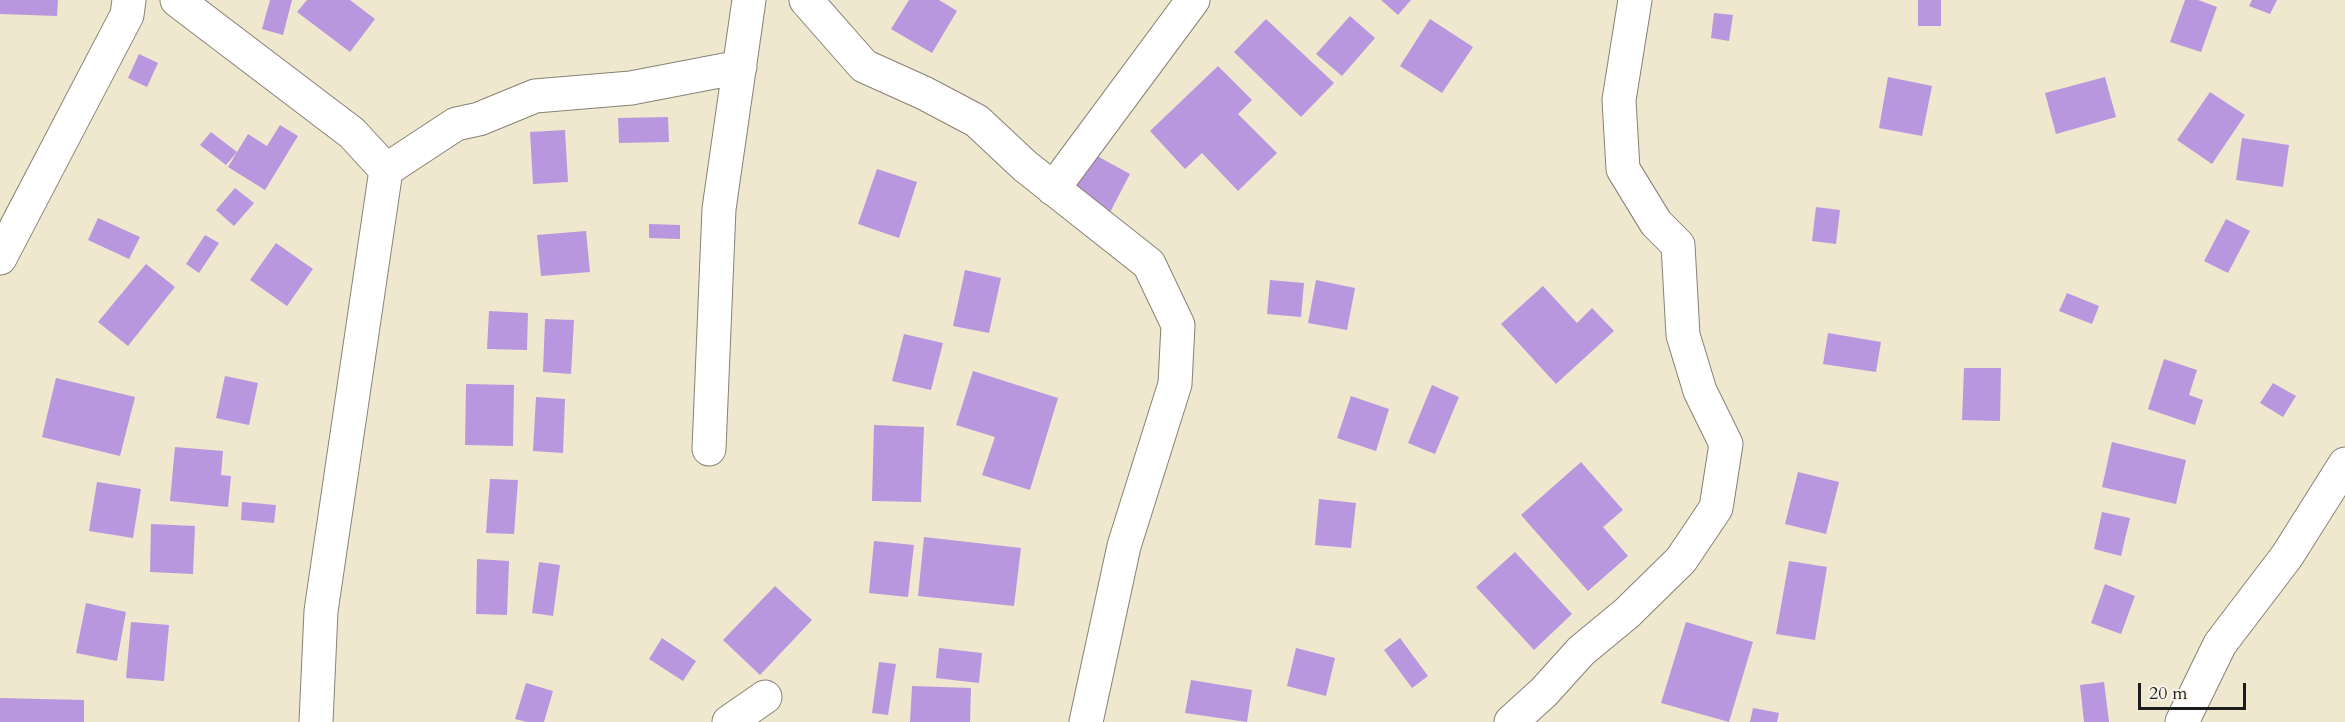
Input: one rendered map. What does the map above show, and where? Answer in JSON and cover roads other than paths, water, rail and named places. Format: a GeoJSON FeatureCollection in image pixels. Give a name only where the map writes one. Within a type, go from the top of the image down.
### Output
{"type":"FeatureCollection","features":[{"type":"Feature","properties":{"kind":"street"},"geometry":{"type":"LineString","coordinates":[[0,258],[127,15],[129,0]]}},
{"type":"Feature","properties":{"kind":"street"},"geometry":{"type":"LineString","coordinates":[[177,0],[352,133],[386,170]]}},
{"type":"Feature","properties":{"kind":"street"},"geometry":{"type":"LineString","coordinates":[[709,449],[719,209],[749,0]]}},
{"type":"Feature","properties":{"kind":"street"},"geometry":{"type":"LineString","coordinates":[[806,0],[864,66],[924,93],[977,121],[1025,166],[1149,264],[1178,325],[1175,384],[1124,546],[1086,722]]}},
{"type":"Feature","properties":{"kind":"street"},"geometry":{"type":"LineString","coordinates":[[1053,189],[1192,0]]}},
{"type":"Feature","properties":{"kind":"street"},"geometry":{"type":"LineString","coordinates":[[1511,722],[1544,692],[1581,651],[1627,613],[1682,560],[1716,508],[1726,444],[1700,392],[1683,335],[1678,245],[1656,223],[1623,169],[1619,100],[1635,0]]}},
{"type":"Feature","properties":{"kind":"street"},"geometry":{"type":"LineString","coordinates":[[316,722],[321,611],[386,170],[456,124],[479,119],[535,96],[631,88],[740,67]]}},
{"type":"Feature","properties":{"kind":"street"},"geometry":{"type":"LineString","coordinates":[[2182,722],[2220,644],[2287,556],[2345,464]]}},
{"type":"Feature","properties":{"kind":"street"},"geometry":{"type":"LineString","coordinates":[[729,722],[765,697]]}}]}
